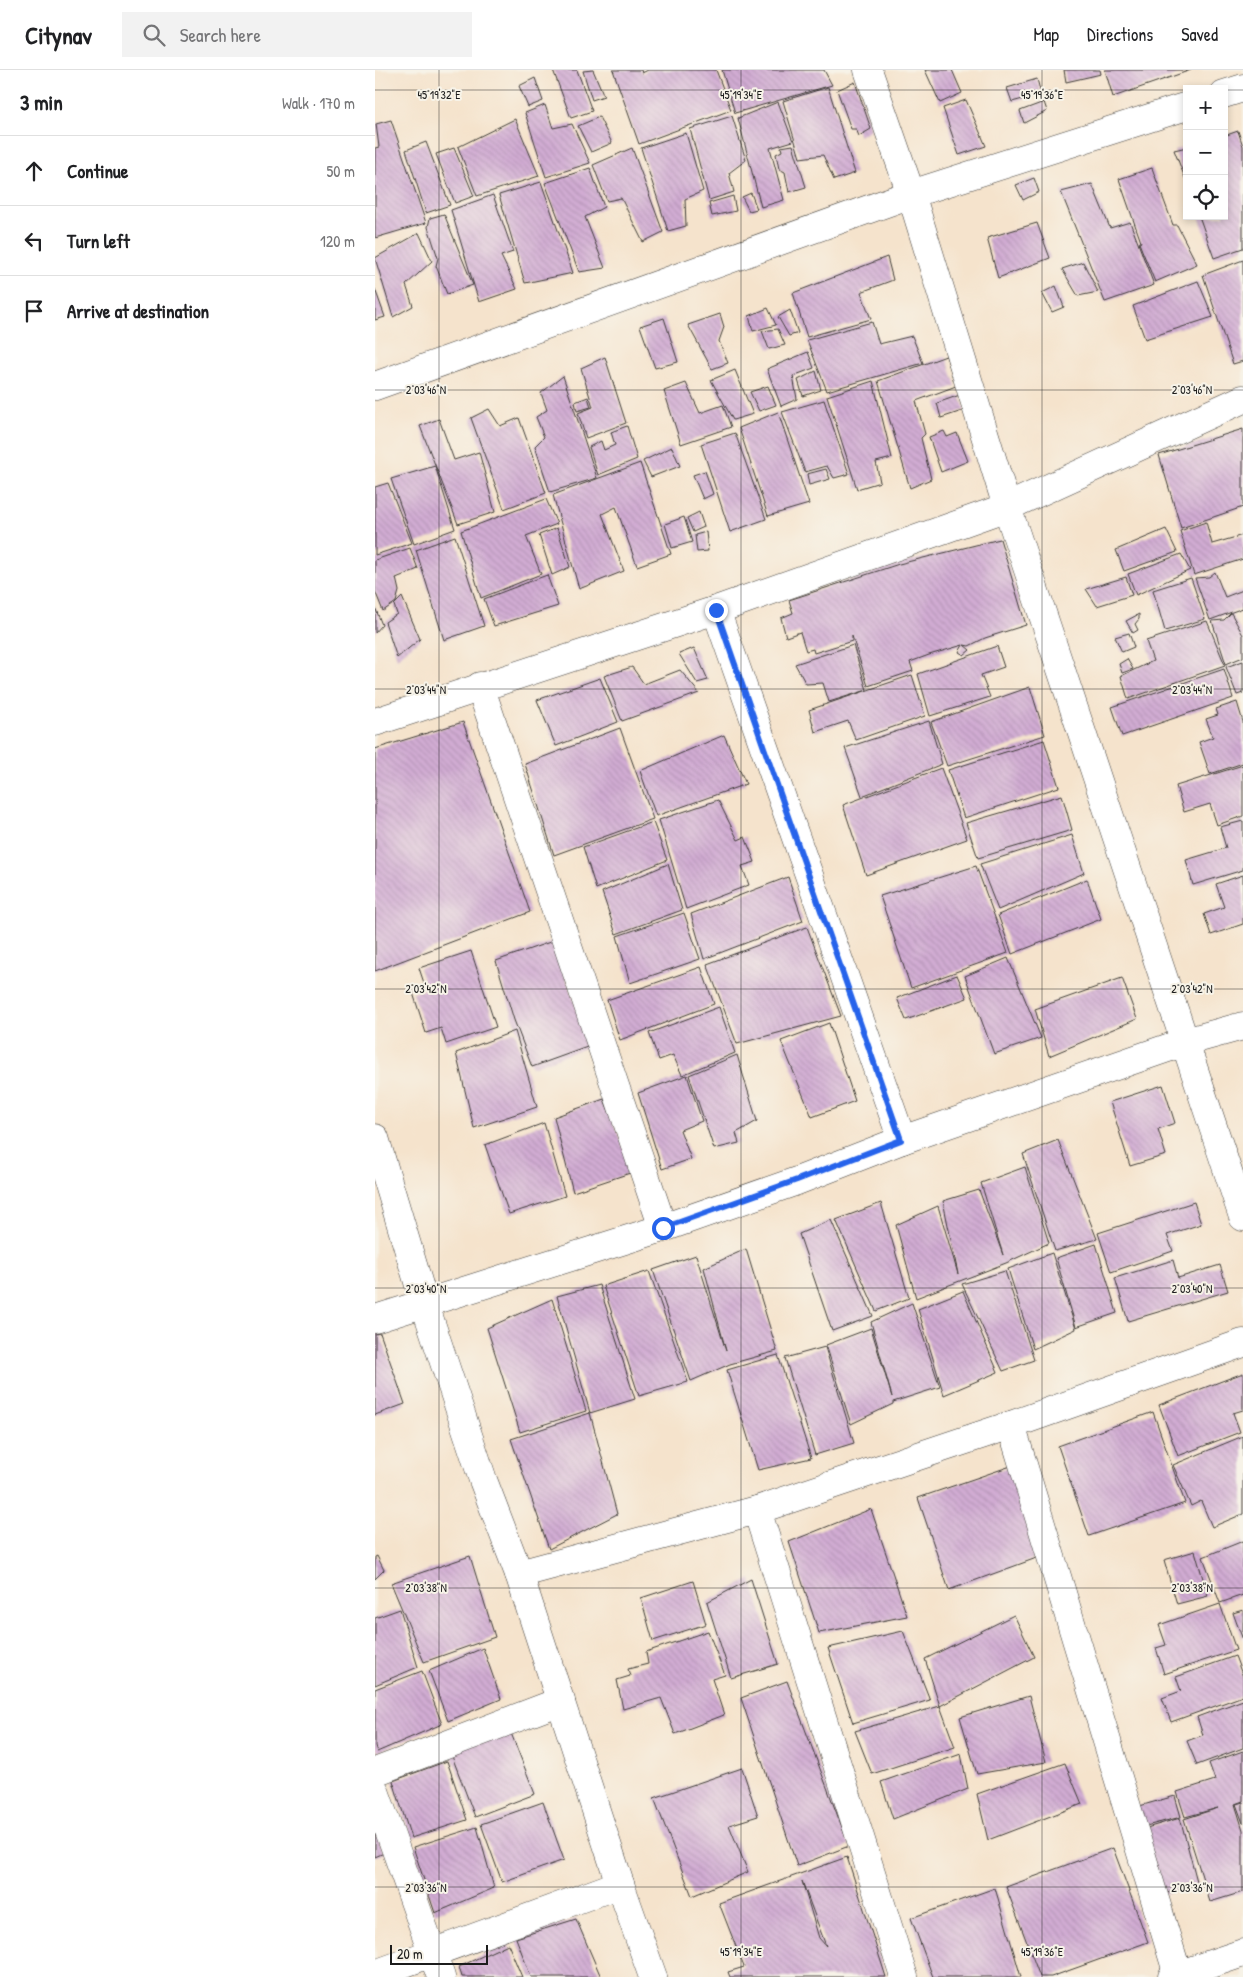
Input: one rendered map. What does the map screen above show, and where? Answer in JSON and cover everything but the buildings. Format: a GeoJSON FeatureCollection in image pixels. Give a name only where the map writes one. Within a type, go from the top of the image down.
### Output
{"type":"FeatureCollection","features":[{"type":"Feature","properties":{"kind":"street"},"geometry":{"type":"LineString","coordinates":[[868,70],[911,194],[1007,507],[1243,1217]]}},
{"type":"Feature","properties":{"kind":"street"},"geometry":{"type":"LineString","coordinates":[[1228,93],[1243,88]]}},
{"type":"Feature","properties":{"kind":"street"},"geometry":{"type":"LineString","coordinates":[[375,386],[911,194],[1183,107]]}},
{"type":"Feature","properties":{"kind":"street"},"geometry":{"type":"LineString","coordinates":[[375,722],[716,610],[1007,507],[1243,399]]}},
{"type":"Feature","properties":{"kind":"street"},"geometry":{"type":"LineString","coordinates":[[716,610],[901,1140]]}},
{"type":"Feature","properties":{"kind":"street"},"geometry":{"type":"LineString","coordinates":[[480,686],[663,1228]]}},
{"type":"Feature","properties":{"kind":"street"},"geometry":{"type":"LineString","coordinates":[[375,1319],[425,1305],[663,1228],[901,1140],[1185,1042],[1243,1026]]}},
{"type":"Feature","properties":{"kind":"street"},"geometry":{"type":"LineString","coordinates":[[375,1138],[425,1305],[483,1480],[519,1574],[620,1884],[653,1977]]}},
{"type":"Feature","properties":{"kind":"street"},"geometry":{"type":"LineString","coordinates":[[519,1574],[757,1510],[1011,1425],[1243,1343]]}},
{"type":"Feature","properties":{"kind":"street"},"geometry":{"type":"LineString","coordinates":[[1011,1425],[1175,1976],[1243,1953]]}},
{"type":"Feature","properties":{"kind":"street"},"geometry":{"type":"LineString","coordinates":[[757,1510],[904,1977]]}},
{"type":"Feature","properties":{"kind":"street"},"geometry":{"type":"LineString","coordinates":[[375,1772],[561,1701]]}},
{"type":"Feature","properties":{"kind":"street"},"geometry":{"type":"LineString","coordinates":[[375,1791],[437,1965]]}},
{"type":"Feature","properties":{"kind":"street"},"geometry":{"type":"LineString","coordinates":[[375,1974],[437,1965],[620,1884]]}},
{"type":"Feature","properties":{"kind":"route"},"geometry":{"type":"LineString","coordinates":[[663,1228],[901,1140],[716,610]]}}]}
